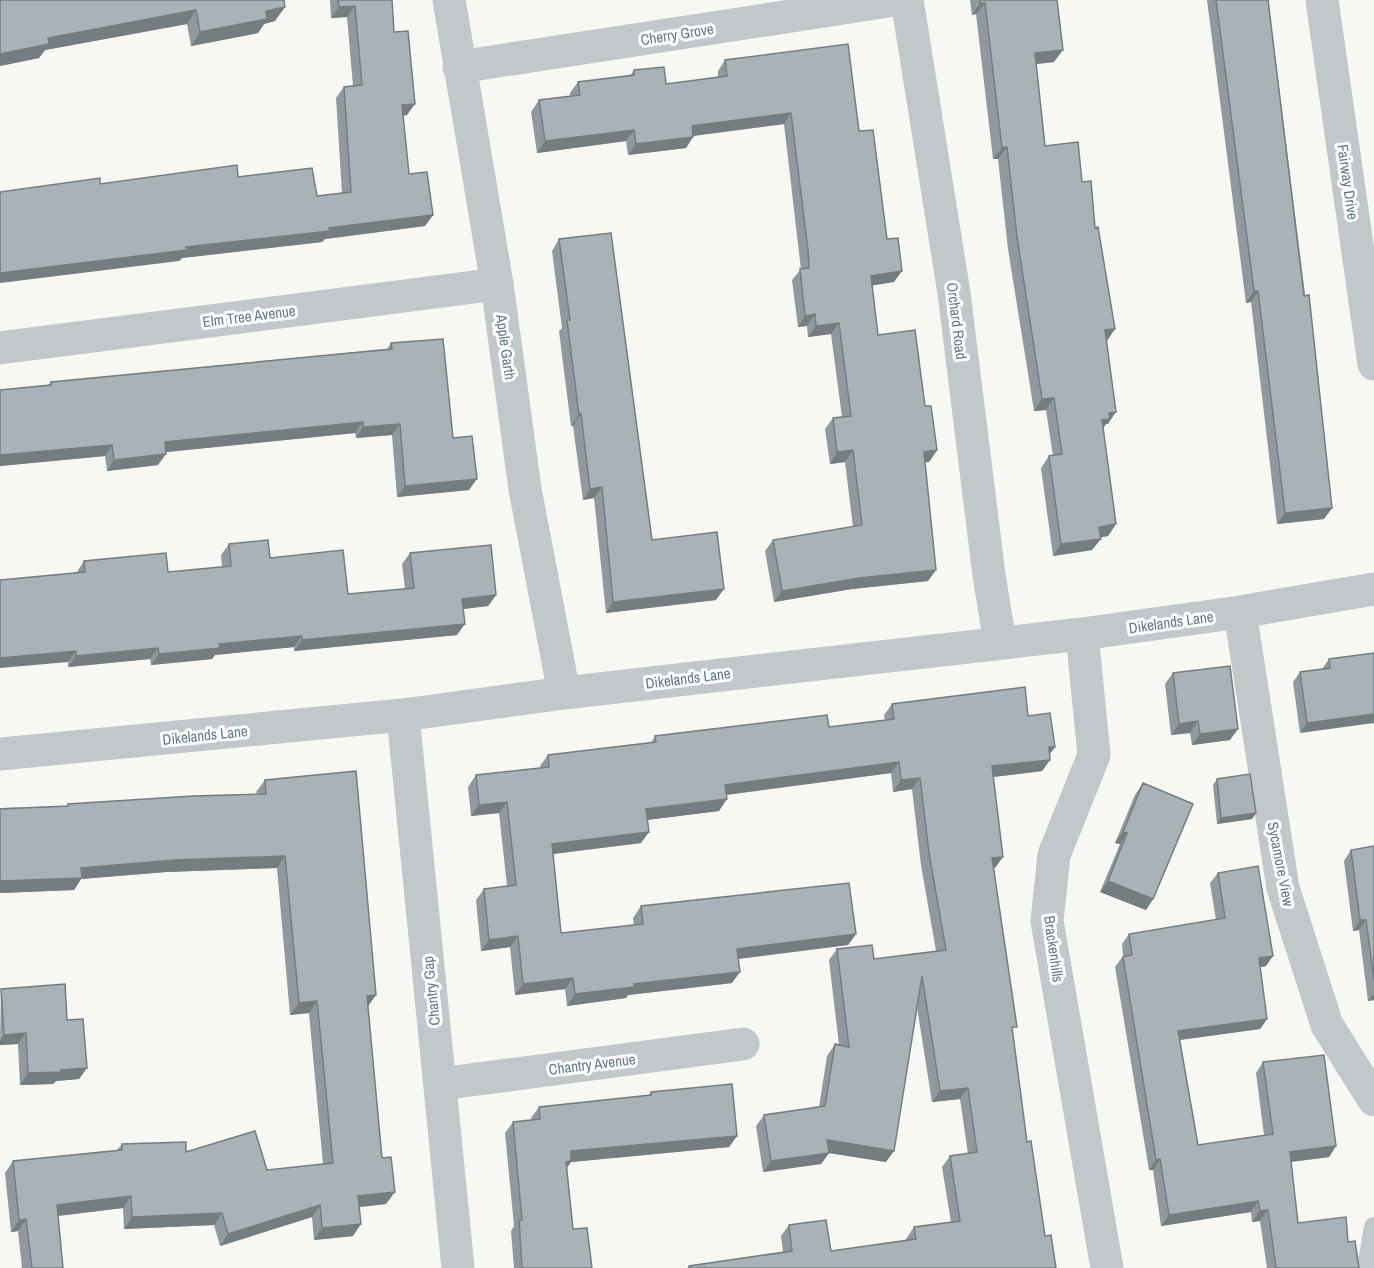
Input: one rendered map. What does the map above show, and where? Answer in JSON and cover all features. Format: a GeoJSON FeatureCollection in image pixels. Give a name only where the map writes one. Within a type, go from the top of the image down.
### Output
{"type":"FeatureCollection","features":[{"type":"Feature","properties":{"kind":"street","name":"Apple Garth"},"geometry":{"type":"LineString","coordinates":[[449,0],[497,284],[525,489],[564,693]]}},
{"type":"Feature","properties":{"kind":"street","name":"Cherry Grove"},"geometry":{"type":"LineString","coordinates":[[459,68],[896,0]]}},
{"type":"Feature","properties":{"kind":"street","name":"Orchard Road"},"geometry":{"type":"LineString","coordinates":[[908,0],[954,293],[989,575],[1000,643]]}},
{"type":"Feature","properties":{"kind":"street","name":"Fairway Drive"},"geometry":{"type":"LineString","coordinates":[[1322,0],[1374,364]]}},
{"type":"Feature","properties":{"kind":"street","name":"Elm Tree Avenue"},"geometry":{"type":"LineString","coordinates":[[0,348],[497,284]]}},
{"type":"Feature","properties":{"kind":"street","name":"Dikelands Lane"},"geometry":{"type":"LineString","coordinates":[[0,754],[403,715],[564,693],[1082,634],[1240,612],[1374,589]]}},
{"type":"Feature","properties":{"kind":"street","name":"Sycamore View"},"geometry":{"type":"LineString","coordinates":[[1240,612],[1283,888],[1327,1025],[1374,1100]]}},
{"type":"Feature","properties":{"kind":"street","name":"Brackenhills"},"geometry":{"type":"LineString","coordinates":[[1082,634],[1094,755],[1054,855],[1047,921],[1107,1268]]}},
{"type":"Feature","properties":{"kind":"street","name":"Chantry Gap"},"geometry":{"type":"LineString","coordinates":[[403,715],[458,1268]]}},
{"type":"Feature","properties":{"kind":"street","name":"Chantry Avenue"},"geometry":{"type":"LineString","coordinates":[[440,1084],[743,1044]]}},
{"type":"Feature","properties":{"kind":"lane"},"geometry":{"type":"LineString","coordinates":[[1367,1268],[1374,1227]]}},
{"type":"Feature","properties":{"kind":"building"},"geometry":{"type":"Polygon","coordinates":[[[0,0],[284,0],[285,7],[266,11],[267,19],[200,32],[196,10],[48,38],[49,44],[0,54],[0,0]]]}},
{"type":"Feature","properties":{"kind":"building"},"geometry":{"type":"Polygon","coordinates":[[[338,0],[392,0],[394,32],[408,31],[415,104],[402,105],[409,174],[427,172],[433,215],[329,228],[330,231],[186,247],[187,250],[0,273],[0,192],[100,178],[100,184],[237,165],[238,177],[312,168],[317,196],[351,192],[344,87],[362,85],[355,6],[339,7],[338,0]]]}},
{"type":"Feature","properties":{"kind":"building"},"geometry":{"type":"Polygon","coordinates":[[[980,0],[1057,0],[1063,50],[1035,53],[1045,146],[1078,142],[1082,182],[1091,181],[1095,228],[1098,227],[1115,329],[1105,330],[1116,412],[1109,413],[1110,419],[1102,420],[1116,524],[1099,527],[1101,539],[1061,544],[1049,456],[1062,454],[1054,398],[1042,399],[1017,237],[1007,147],[1002,148],[985,3],[980,3],[980,0]]]}},
{"type":"Feature","properties":{"kind":"building"},"geometry":{"type":"Polygon","coordinates":[[[1216,0],[1268,0],[1304,296],[1309,295],[1332,508],[1285,513],[1258,291],[1254,291],[1216,0]]]}},
{"type":"Feature","properties":{"kind":"building"},"geometry":{"type":"Polygon","coordinates":[[[848,44],[859,131],[873,130],[887,239],[898,238],[902,271],[871,276],[878,335],[915,330],[925,406],[931,406],[937,450],[924,452],[936,570],[859,578],[782,591],[773,540],[862,525],[853,450],[837,452],[833,418],[851,416],[839,323],[816,326],[815,314],[805,316],[800,269],[809,268],[808,250],[791,113],[692,126],[693,137],[636,144],[634,130],[545,141],[539,100],[580,95],[578,82],[634,75],[634,70],[664,67],[666,84],[727,76],[725,60],[848,44]]]}},
{"type":"Feature","properties":{"kind":"building"},"geometry":{"type":"Polygon","coordinates":[[[611,233],[652,540],[717,532],[724,589],[613,602],[602,487],[590,489],[567,320],[570,320],[559,239],[611,233]]]}},
{"type":"Feature","properties":{"kind":"building"},"geometry":{"type":"Polygon","coordinates":[[[443,339],[453,438],[472,436],[477,479],[405,486],[400,424],[363,427],[363,422],[165,442],[166,454],[114,460],[112,445],[0,455],[0,390],[51,385],[51,382],[392,349],[391,343],[443,339]]]}},
{"type":"Feature","properties":{"kind":"building"},"geometry":{"type":"Polygon","coordinates":[[[268,540],[270,558],[343,550],[348,594],[414,588],[410,553],[491,545],[496,595],[462,599],[465,624],[302,640],[302,636],[219,644],[220,648],[159,654],[158,648],[76,656],[76,651],[0,658],[0,580],[85,572],[84,561],[166,553],[168,572],[231,566],[229,544],[268,540]]]}},
{"type":"Feature","properties":{"kind":"building"},"geometry":{"type":"Polygon","coordinates":[[[1374,653],[1374,714],[1307,723],[1300,672],[1330,668],[1329,659],[1374,653]]]}},
{"type":"Feature","properties":{"kind":"building"},"geometry":{"type":"Polygon","coordinates":[[[1230,666],[1238,729],[1200,734],[1198,721],[1179,724],[1173,673],[1230,666]]]}},
{"type":"Feature","properties":{"kind":"building"},"geometry":{"type":"Polygon","coordinates":[[[1025,687],[1028,716],[1050,713],[1055,747],[1049,747],[1050,760],[992,766],[1003,857],[992,858],[1017,1027],[1012,1027],[1027,1142],[1031,1141],[1045,1236],[1051,1235],[1056,1268],[689,1268],[689,1266],[792,1251],[789,1225],[826,1220],[831,1251],[916,1239],[914,1227],[960,1221],[950,1156],[977,1152],[968,1088],[940,1091],[922,976],[894,1151],[827,1140],[829,1153],[771,1161],[764,1115],[825,1106],[835,1044],[849,1047],[837,949],[872,945],[874,959],[946,950],[929,853],[920,778],[901,780],[899,762],[725,785],[727,799],[646,809],[649,832],[552,844],[561,933],[643,924],[641,906],[849,883],[856,934],[737,949],[740,972],[634,984],[634,987],[575,994],[573,978],[523,984],[518,936],[489,940],[484,889],[516,885],[507,802],[479,805],[476,775],[549,767],[548,755],[656,742],[655,736],[827,715],[829,727],[894,719],[892,704],[1025,687]]]}},
{"type":"Feature","properties":{"kind":"building"},"geometry":{"type":"Polygon","coordinates":[[[356,771],[376,995],[367,996],[382,1158],[391,1157],[395,1192],[358,1196],[361,1224],[322,1228],[320,1205],[228,1234],[222,1213],[132,1217],[131,1196],[57,1205],[63,1268],[32,1268],[26,1219],[19,1220],[13,1161],[122,1150],[122,1144],[186,1142],[186,1152],[255,1131],[267,1170],[333,1163],[317,1001],[299,1003],[285,856],[175,860],[81,868],[82,878],[0,881],[0,809],[193,796],[266,794],[265,780],[356,771]]]}},
{"type":"Feature","properties":{"kind":"building"},"geometry":{"type":"Polygon","coordinates":[[[1250,774],[1256,813],[1221,818],[1217,779],[1250,774]]]}},
{"type":"Feature","properties":{"kind":"building"},"geometry":{"type":"Polygon","coordinates":[[[1143,783],[1193,804],[1153,899],[1108,881],[1127,833],[1123,832],[1143,783]]]}},
{"type":"Feature","properties":{"kind":"building"},"geometry":{"type":"Polygon","coordinates":[[[1374,846],[1374,980],[1366,920],[1360,920],[1351,850],[1374,846]]]}},
{"type":"Feature","properties":{"kind":"building"},"geometry":{"type":"Polygon","coordinates":[[[1258,866],[1273,956],[1259,958],[1267,1019],[1178,1031],[1198,1145],[1273,1134],[1263,1062],[1324,1055],[1336,1146],[1290,1152],[1298,1223],[1346,1217],[1348,1242],[1355,1241],[1359,1268],[1276,1268],[1268,1210],[1260,1211],[1258,1201],[1169,1215],[1160,1159],[1156,1160],[1123,957],[1132,955],[1129,934],[1225,918],[1218,873],[1258,866]]]}},
{"type":"Feature","properties":{"kind":"building"},"geometry":{"type":"Polygon","coordinates":[[[65,984],[67,1020],[83,1019],[87,1068],[28,1073],[26,1033],[4,1035],[1,989],[65,984]]]}},
{"type":"Feature","properties":{"kind":"building"},"geometry":{"type":"Polygon","coordinates":[[[732,1084],[737,1136],[571,1151],[571,1161],[566,1162],[573,1229],[587,1228],[592,1268],[522,1268],[519,1220],[522,1220],[513,1122],[540,1119],[539,1107],[732,1084]]]}}]}
